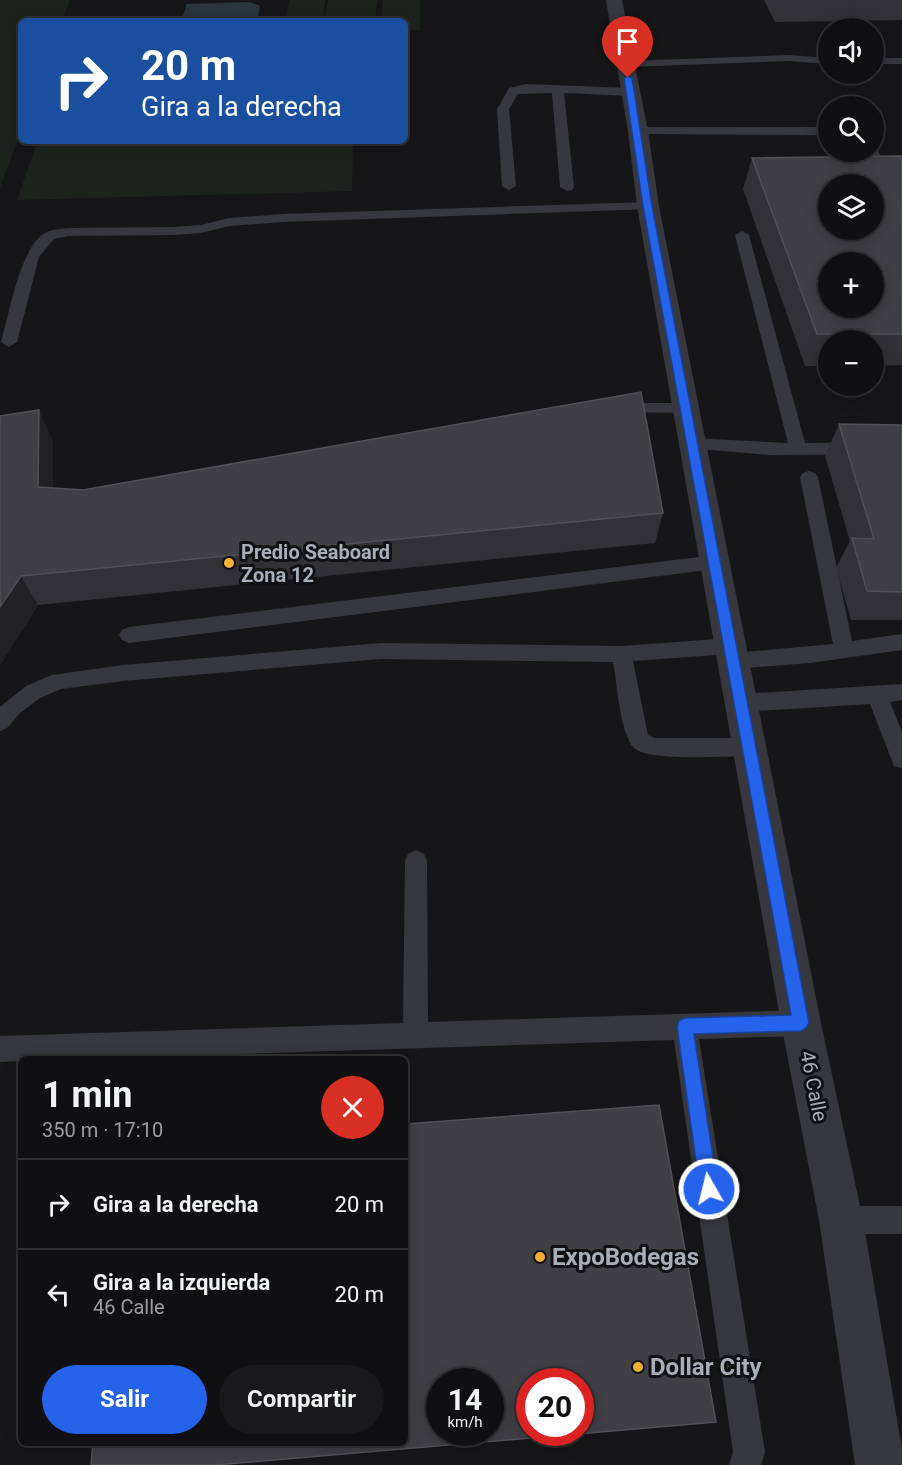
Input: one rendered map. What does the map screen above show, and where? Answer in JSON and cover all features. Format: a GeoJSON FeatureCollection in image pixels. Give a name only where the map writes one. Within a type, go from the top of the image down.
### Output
{"type":"FeatureCollection","features":[{"type":"Feature","properties":{"kind":"street","name":"46 Calle"},"geometry":{"type":"LineString","coordinates":[[614,0],[638,132],[648,206],[801,1023],[841,1220],[880,1465]]}},
{"type":"Feature","properties":{"kind":"lane"},"geometry":{"type":"LineString","coordinates":[[509,186],[503,110],[513,90],[558,89],[628,78],[685,62],[788,58],[818,61]]}},
{"type":"Feature","properties":{"kind":"lane"},"geometry":{"type":"LineString","coordinates":[[685,62],[704,72],[769,71],[811,61]]}},
{"type":"Feature","properties":{"kind":"lane"},"geometry":{"type":"LineString","coordinates":[[884,61],[901,61]]}},
{"type":"Feature","properties":{"kind":"lane"},"geometry":{"type":"LineString","coordinates":[[558,89],[567,187]]}},
{"type":"Feature","properties":{"kind":"lane"},"geometry":{"type":"LineString","coordinates":[[638,132],[818,131]]}},
{"type":"Feature","properties":{"kind":"lane"},"geometry":{"type":"LineString","coordinates":[[878,162],[888,179],[902,179]]}},
{"type":"Feature","properties":{"kind":"lane"},"geometry":{"type":"LineString","coordinates":[[9,342],[32,256],[49,237],[68,232],[173,231],[201,229],[229,222],[283,218],[648,206]]}},
{"type":"Feature","properties":{"kind":"lane"},"geometry":{"type":"LineString","coordinates":[[742,235],[798,449]]}},
{"type":"Feature","properties":{"kind":"lane"},"geometry":{"type":"LineString","coordinates":[[604,410],[687,408]]}},
{"type":"Feature","properties":{"kind":"lane"},"geometry":{"type":"LineString","coordinates":[[693,444],[798,449],[902,448]]}},
{"type":"Feature","properties":{"kind":"lane"},"geometry":{"type":"LineString","coordinates":[[809,477],[844,650]]}},
{"type":"Feature","properties":{"kind":"lane"},"geometry":{"type":"LineString","coordinates":[[129,635],[715,562]]}},
{"type":"Feature","properties":{"kind":"lane"},"geometry":{"type":"LineString","coordinates":[[0,722],[14,706],[33,692],[59,681],[123,673],[381,651],[732,654],[844,650],[902,642]]}},
{"type":"Feature","properties":{"kind":"lane"},"geometry":{"type":"LineString","coordinates":[[622,654],[636,732],[642,741],[652,747],[749,747]]}},
{"type":"Feature","properties":{"kind":"lane"},"geometry":{"type":"LineString","coordinates":[[741,703],[902,692]]}},
{"type":"Feature","properties":{"kind":"lane"},"geometry":{"type":"LineString","coordinates":[[877,695],[902,759]]}},
{"type":"Feature","properties":{"kind":"lane"},"geometry":{"type":"LineString","coordinates":[[415,1035],[416,861]]}},
{"type":"Feature","properties":{"kind":"lane"},"geometry":{"type":"LineString","coordinates":[[0,1049],[801,1023]]}},
{"type":"Feature","properties":{"kind":"lane"},"geometry":{"type":"LineString","coordinates":[[685,1027],[749,1452],[745,1465]]}},
{"type":"Feature","properties":{"kind":"lane"},"geometry":{"type":"LineString","coordinates":[[841,1220],[902,1220]]}},
{"type":"Feature","properties":{"kind":"shaded area"},"geometry":{"type":"Polygon","coordinates":[[[0,0],[70,0],[63,18],[18,18],[18,139],[0,188],[0,0]]]}},
{"type":"Feature","properties":{"kind":"shaded area"},"geometry":{"type":"Polygon","coordinates":[[[289,0],[325,0],[323,18],[286,18],[289,0]]]}},
{"type":"Feature","properties":{"kind":"shaded area"},"geometry":{"type":"Polygon","coordinates":[[[328,0],[377,0],[375,18],[325,18],[328,0]]]}},
{"type":"Feature","properties":{"kind":"shaded area"},"geometry":{"type":"Polygon","coordinates":[[[383,0],[420,0],[420,30],[408,30],[408,18],[382,18],[383,0]]]}},
{"type":"Feature","properties":{"kind":"shaded area"},"geometry":{"type":"Polygon","coordinates":[[[250,2],[260,6],[257,18],[182,18],[187,4],[250,2]]]}},
{"type":"Feature","properties":{"kind":"shaded area"},"geometry":{"type":"Polygon","coordinates":[[[37,144],[353,144],[352,191],[17,200],[37,144]]]}},
{"type":"Feature","properties":{"kind":"building"},"geometry":{"type":"Polygon","coordinates":[[[884,156],[902,156],[902,334],[884,334],[884,330],[818,330],[817,334],[752,158],[818,157],[818,162],[884,162],[884,156]]]}},
{"type":"Feature","properties":{"kind":"building","name":"Predio Seaboard Zona 12"},"geometry":{"type":"Polygon","coordinates":[[[641,392],[663,513],[21,576],[0,607],[0,416],[39,410],[38,487],[83,490],[641,392]]]}},
{"type":"Feature","properties":{"kind":"building"},"geometry":{"type":"Polygon","coordinates":[[[839,424],[902,425],[902,592],[867,591],[852,538],[874,539],[839,424]]]}},
{"type":"Feature","properties":{"kind":"building","name":"ExpoBodegas"},"geometry":{"type":"Polygon","coordinates":[[[659,1105],[716,1422],[594,1432],[594,1368],[516,1368],[516,1439],[504,1440],[504,1368],[426,1368],[426,1446],[437,1446],[216,1465],[91,1465],[93,1446],[408,1446],[408,1124],[659,1105]]]}},
{"type":"Feature","properties":{"kind":"place","name":"Predio Seaboard Zona 12"},"geometry":{"type":"Point","coordinates":[229,563]}},
{"type":"Feature","properties":{"kind":"place","name":"ExpoBodegas"},"geometry":{"type":"Point","coordinates":[540,1257]}},
{"type":"Feature","properties":{"kind":"place","name":"Dollar City"},"geometry":{"type":"Point","coordinates":[638,1367]}},
{"type":"Feature","properties":{"kind":"route"},"geometry":{"type":"LineString","coordinates":[[628,78],[648,206],[801,1023],[685,1027],[709,1189]]}}]}
